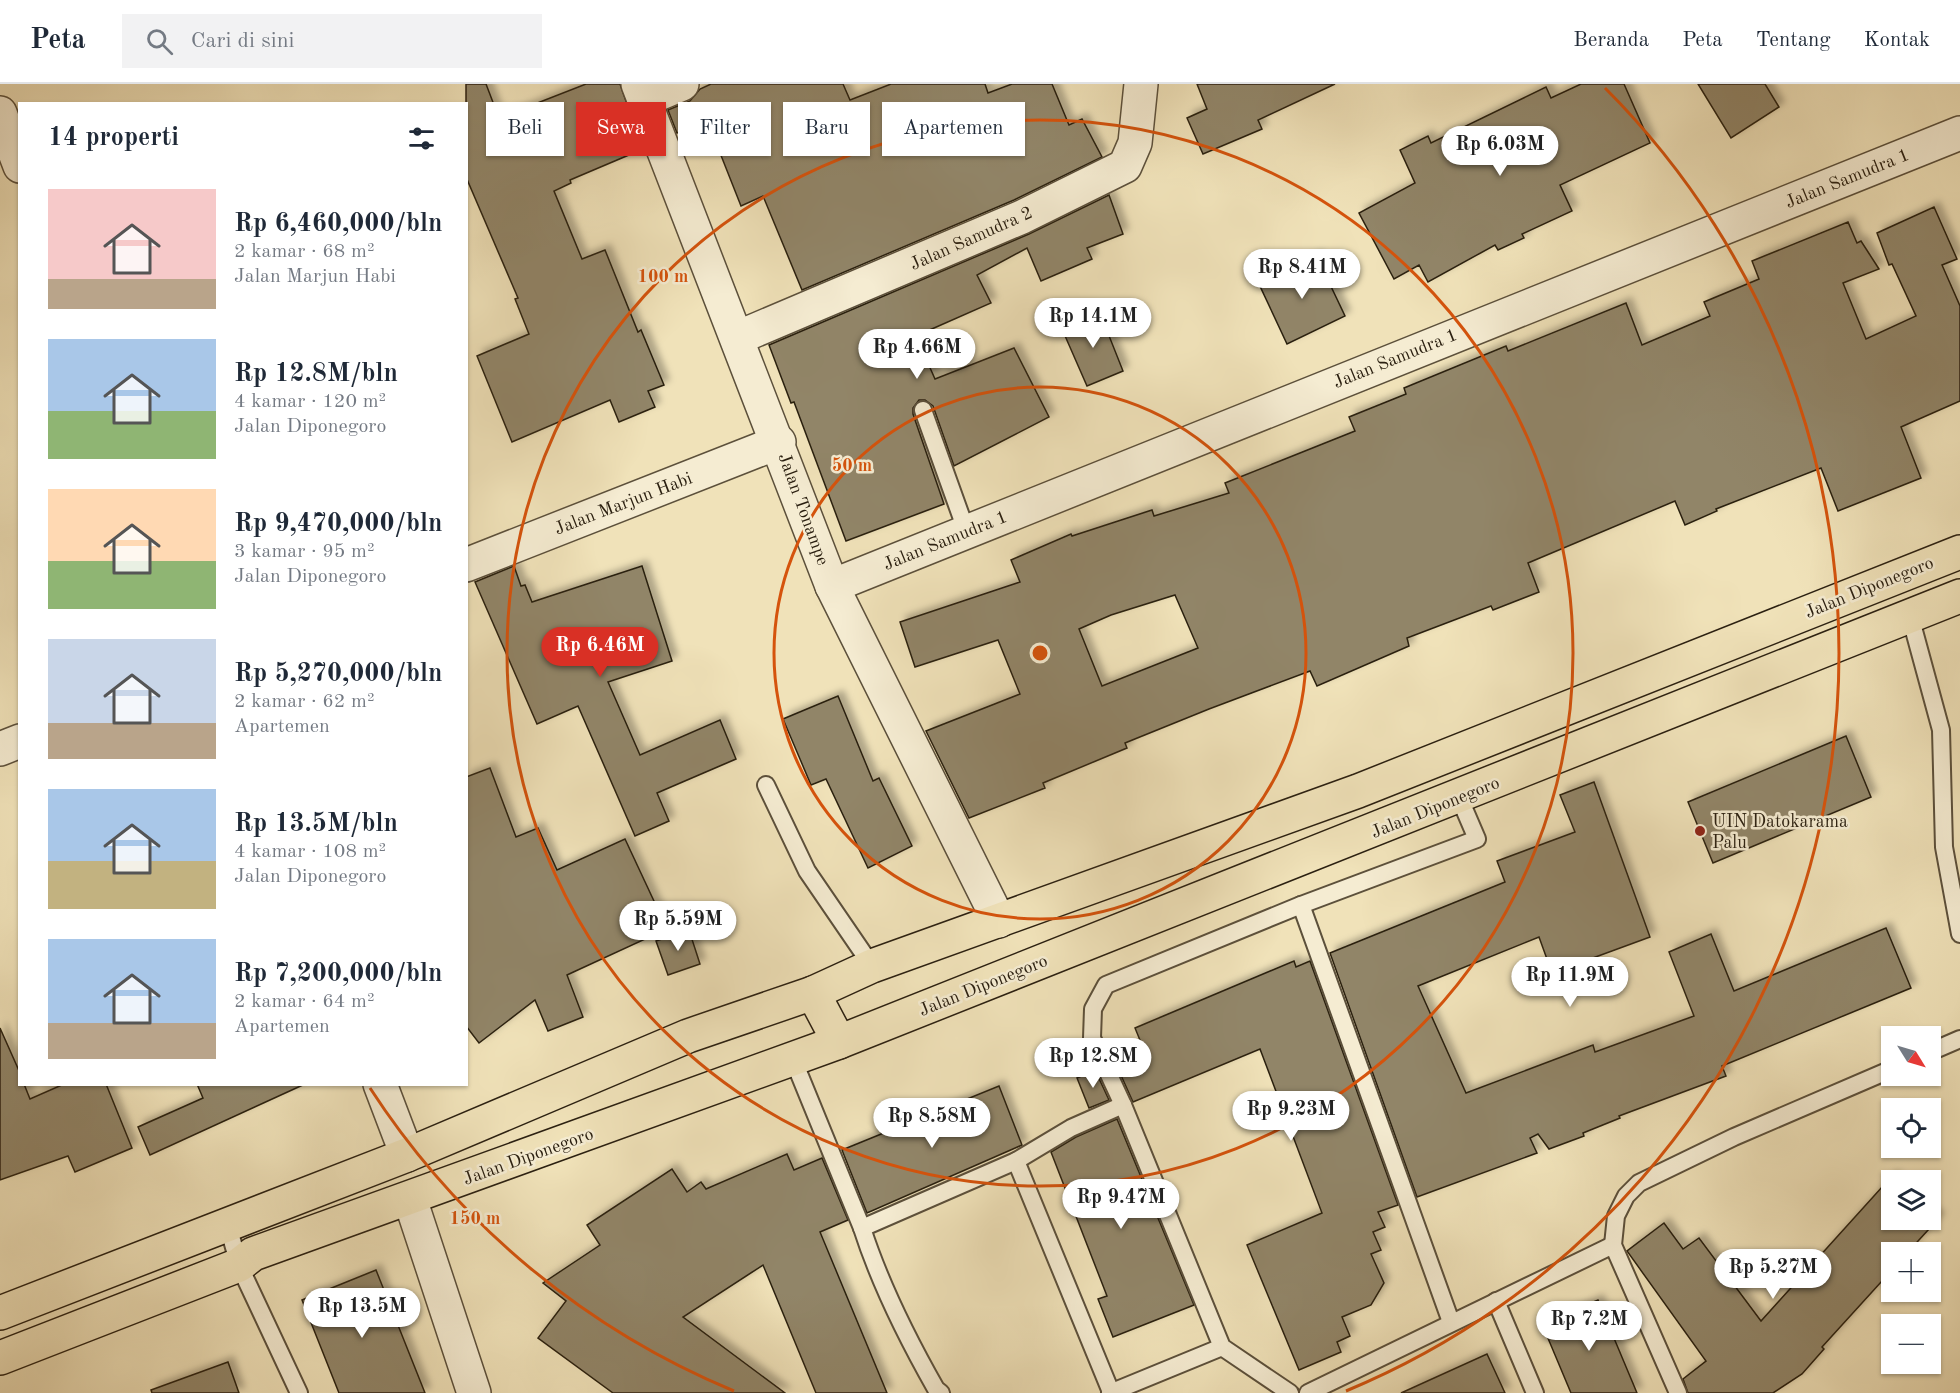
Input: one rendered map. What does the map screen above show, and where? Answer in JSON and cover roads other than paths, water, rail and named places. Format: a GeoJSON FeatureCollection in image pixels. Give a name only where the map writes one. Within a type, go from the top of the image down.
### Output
{"type":"FeatureCollection","features":[{"type":"Feature","properties":{"kind":"highway","name":"Jalan Diponegoro"},"geometry":{"type":"LineString","coordinates":[[0,1313],[407,1155],[688,1036],[813,993],[872,966],[1358,791],[1960,552]]}},
{"type":"Feature","properties":{"kind":"highway","name":"Jalan Diponegoro"},"geometry":{"type":"LineString","coordinates":[[0,1358],[239,1265],[254,1254],[839,1042],[1960,596]]}},
{"type":"Feature","properties":{"kind":"highway"},"geometry":{"type":"LineString","coordinates":[[813,993],[839,1042]]}},
{"type":"Feature","properties":{"kind":"street"},"geometry":{"type":"LineString","coordinates":[[641,92],[682,84]]}},
{"type":"Feature","properties":{"kind":"street","name":"Jalan Samudra 2"},"geometry":{"type":"LineString","coordinates":[[737,338],[1022,217],[1125,166],[1135,143],[1140,84]]}},
{"type":"Feature","properties":{"kind":"street","name":"Jalan Tonampe"},"geometry":{"type":"LineString","coordinates":[[641,92],[832,586],[999,921]]}},
{"type":"Feature","properties":{"kind":"street"},"geometry":{"type":"LineString","coordinates":[[0,113],[18,161]]}},
{"type":"Feature","properties":{"kind":"street","name":"Jalan Samudra 1"},"geometry":{"type":"LineString","coordinates":[[832,586],[966,530],[1960,133]]}},
{"type":"Feature","properties":{"kind":"street","name":"Jalan Marjun Habi"},"geometry":{"type":"LineString","coordinates":[[468,564],[778,442]]}},
{"type":"Feature","properties":{"kind":"street"},"geometry":{"type":"LineString","coordinates":[[0,749],[18,742]]}},
{"type":"Feature","properties":{"kind":"street"},"geometry":{"type":"LineString","coordinates":[[381,1086],[407,1155]]}},
{"type":"Feature","properties":{"kind":"street"},"geometry":{"type":"LineString","coordinates":[[410,1199],[474,1393]]}},
{"type":"Feature","properties":{"kind":"lane"},"geometry":{"type":"LineString","coordinates":[[923,410],[966,530]]}},
{"type":"Feature","properties":{"kind":"lane"},"geometry":{"type":"LineString","coordinates":[[1906,616],[1913,627],[1941,730],[1944,846],[1960,934]]}},
{"type":"Feature","properties":{"kind":"lane"},"geometry":{"type":"LineString","coordinates":[[766,785],[807,871],[872,966]]}},
{"type":"Feature","properties":{"kind":"lane"},"geometry":{"type":"LineString","coordinates":[[1290,1393],[1222,1347],[1123,1105],[1092,1038],[1094,1010],[1106,985],[1301,905],[1477,839],[1459,797]]}},
{"type":"Feature","properties":{"kind":"lane"},"geometry":{"type":"LineString","coordinates":[[1301,905],[1451,1322]]}},
{"type":"Feature","properties":{"kind":"lane"},"geometry":{"type":"LineString","coordinates":[[1941,1047],[1960,1039]]}},
{"type":"Feature","properties":{"kind":"lane"},"geometry":{"type":"LineString","coordinates":[[793,1059],[862,1228],[871,1256],[912,1348],[936,1389],[941,1393]]}},
{"type":"Feature","properties":{"kind":"lane"},"geometry":{"type":"LineString","coordinates":[[1678,1393],[1613,1245],[1616,1216],[1626,1196],[1639,1183],[1734,1137],[1881,1074]]}},
{"type":"Feature","properties":{"kind":"lane"},"geometry":{"type":"LineString","coordinates":[[862,1228],[1016,1161],[1071,1128],[1123,1105]]}},
{"type":"Feature","properties":{"kind":"lane"},"geometry":{"type":"LineString","coordinates":[[1016,1161],[1110,1393],[1222,1347]]}},
{"type":"Feature","properties":{"kind":"lane"},"geometry":{"type":"LineString","coordinates":[[228,1226],[239,1265],[299,1393]]}},
{"type":"Feature","properties":{"kind":"lane"},"geometry":{"type":"LineString","coordinates":[[1308,1393],[1613,1245]]}},
{"type":"Feature","properties":{"kind":"lane"},"geometry":{"type":"LineString","coordinates":[[1496,1301],[1535,1393]]}},
{"type":"Feature","properties":{"kind":"place","name":"UIN Datokarama Palu"},"geometry":{"type":"Point","coordinates":[1700,831]}}]}
